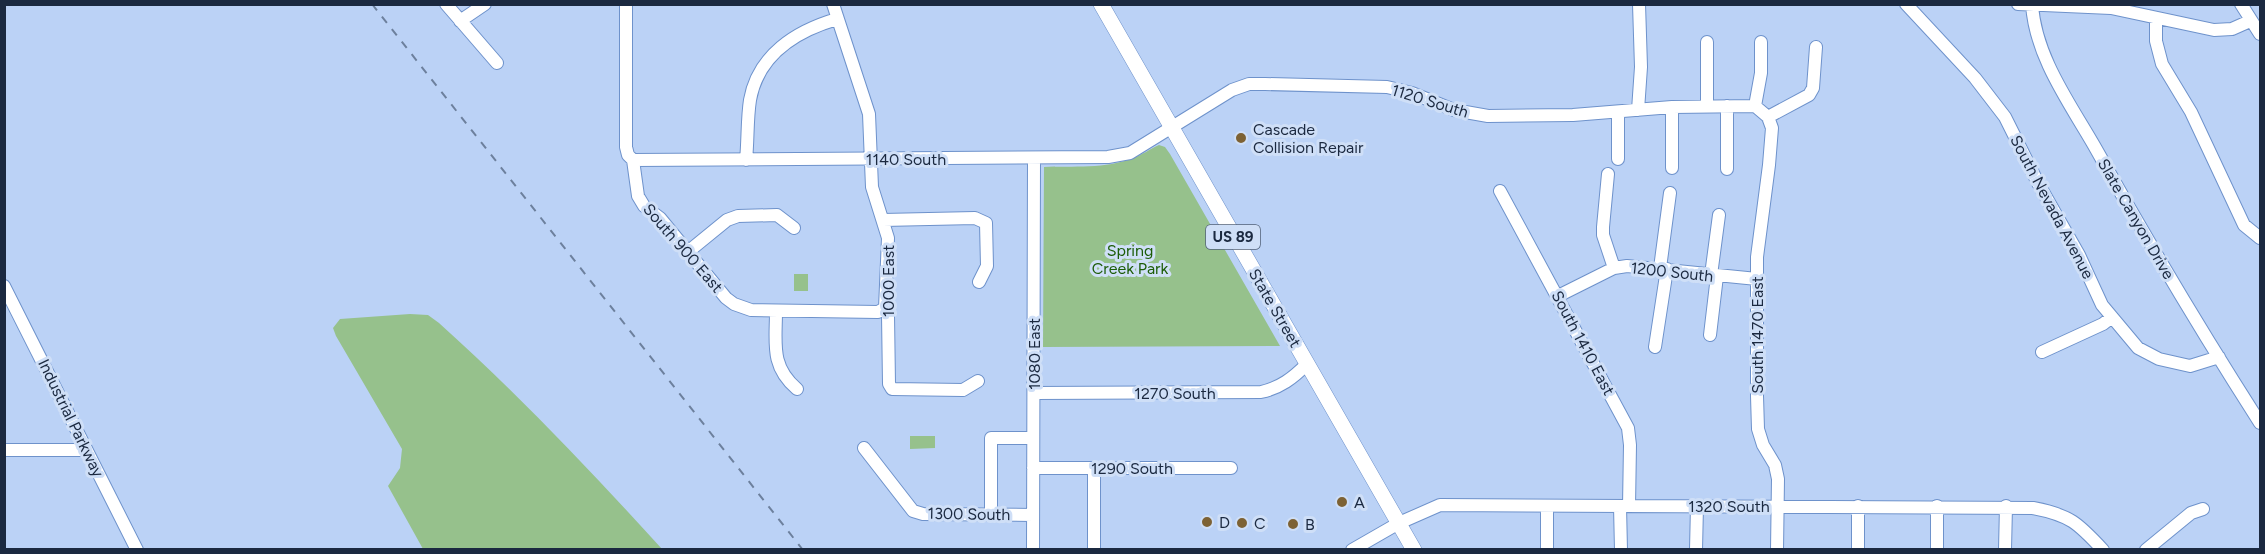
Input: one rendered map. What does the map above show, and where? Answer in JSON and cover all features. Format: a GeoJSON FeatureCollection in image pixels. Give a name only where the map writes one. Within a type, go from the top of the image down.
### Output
{"type":"FeatureCollection","features":[{"type":"Feature","properties":{"kind":"main road","name":"State Street"},"geometry":{"type":"LineString","coordinates":[[1101,4],[1414,549]]}},
{"type":"Feature","properties":{"kind":"street"},"geometry":{"type":"LineString","coordinates":[[446,4],[497,63]]}},
{"type":"Feature","properties":{"kind":"street"},"geometry":{"type":"LineString","coordinates":[[460,21],[485,4]]}},
{"type":"Feature","properties":{"kind":"street","name":"South 900 East"},"geometry":{"type":"LineString","coordinates":[[626,4],[626,147],[628,155],[633,160],[638,196],[644,206],[660,218],[689,251],[726,298],[740,307],[751,310],[776,311]]}},
{"type":"Feature","properties":{"kind":"street","name":"1000 East"},"geometry":{"type":"LineString","coordinates":[[833,4],[866,101],[870,125],[874,197],[888,238],[885,308],[888,315],[890,386],[892,389],[963,390],[978,381]]}},
{"type":"Feature","properties":{"kind":"street"},"geometry":{"type":"LineString","coordinates":[[1638,110],[1641,67],[1640,4]]}},
{"type":"Feature","properties":{"kind":"street","name":"South Nevada Avenue"},"geometry":{"type":"LineString","coordinates":[[1906,4],[1975,78],[2005,117],[2038,183],[2069,236],[2102,305],[2138,348],[2159,359],[2190,366],[2219,357]]}},
{"type":"Feature","properties":{"kind":"street"},"geometry":{"type":"LineString","coordinates":[[2018,4],[2111,8],[2214,30],[2232,29],[2250,21]]}},
{"type":"Feature","properties":{"kind":"street"},"geometry":{"type":"LineString","coordinates":[[2241,4],[2260,34]]}},
{"type":"Feature","properties":{"kind":"street","name":"Slate Canyon Drive"},"geometry":{"type":"LineString","coordinates":[[2032,5],[2038,41],[2053,74],[2154,253],[2219,357],[2257,409],[2260,423]]}},
{"type":"Feature","properties":{"kind":"street"},"geometry":{"type":"LineString","coordinates":[[2156,18],[2156,41],[2162,64],[2191,112],[2244,225],[2260,238]]}},
{"type":"Feature","properties":{"kind":"street"},"geometry":{"type":"LineString","coordinates":[[746,160],[750,99],[758,74],[777,48],[799,34],[837,19]]}},
{"type":"Feature","properties":{"kind":"street"},"geometry":{"type":"LineString","coordinates":[[1707,42],[1707,106]]}},
{"type":"Feature","properties":{"kind":"street"},"geometry":{"type":"LineString","coordinates":[[1761,42],[1761,73],[1755,106],[1768,117],[1809,94],[1813,88],[1816,47]]}},
{"type":"Feature","properties":{"kind":"street","name":"1120 South"},"geometry":{"type":"LineString","coordinates":[[1171,128],[1232,90],[1249,84],[1387,87],[1412,93],[1454,110],[1488,116],[1573,116],[1672,107],[1755,106]]}},
{"type":"Feature","properties":{"kind":"street"},"geometry":{"type":"LineString","coordinates":[[1727,106],[1727,169]]}},
{"type":"Feature","properties":{"kind":"street"},"geometry":{"type":"LineString","coordinates":[[1672,107],[1672,168]]}},
{"type":"Feature","properties":{"kind":"street"},"geometry":{"type":"LineString","coordinates":[[1618,113],[1618,159]]}},
{"type":"Feature","properties":{"kind":"street","name":"South 1470 East"},"geometry":{"type":"LineString","coordinates":[[1768,117],[1772,128],[1756,279],[1758,429],[1763,445],[1775,465],[1778,479],[1777,549]]}},
{"type":"Feature","properties":{"kind":"street","name":"1140 South"},"geometry":{"type":"LineString","coordinates":[[633,160],[1095,159],[1130,153],[1171,128]]}},
{"type":"Feature","properties":{"kind":"street","name":"1080 East"},"geometry":{"type":"LineString","coordinates":[[1033,549],[1034,159]]}},
{"type":"Feature","properties":{"kind":"street"},"geometry":{"type":"LineString","coordinates":[[1608,174],[1603,226],[1614,268]]}},
{"type":"Feature","properties":{"kind":"street","name":"South 1410 East"},"geometry":{"type":"LineString","coordinates":[[1500,191],[1628,428],[1630,445],[1621,549]]}},
{"type":"Feature","properties":{"kind":"street"},"geometry":{"type":"LineString","coordinates":[[1655,347],[1670,193]]}},
{"type":"Feature","properties":{"kind":"street"},"geometry":{"type":"LineString","coordinates":[[689,251],[727,220],[738,216],[777,215],[794,228]]}},
{"type":"Feature","properties":{"kind":"street"},"geometry":{"type":"LineString","coordinates":[[1710,335],[1719,215]]}},
{"type":"Feature","properties":{"kind":"street"},"geometry":{"type":"LineString","coordinates":[[883,220],[975,218],[986,223],[987,266],[979,282]]}},
{"type":"Feature","properties":{"kind":"street","name":"1200 South"},"geometry":{"type":"LineString","coordinates":[[1558,296],[1614,268],[1627,266],[1756,279]]}},
{"type":"Feature","properties":{"kind":"street","name":"Industrial Parkway"},"geometry":{"type":"LineString","coordinates":[[4,286],[137,549]]}},
{"type":"Feature","properties":{"kind":"street"},"geometry":{"type":"LineString","coordinates":[[797,389],[787,381],[777,363],[776,311],[878,312],[885,308]]}},
{"type":"Feature","properties":{"kind":"street"},"geometry":{"type":"LineString","coordinates":[[2042,352],[2103,324],[2112,317]]}},
{"type":"Feature","properties":{"kind":"street","name":"1270 South"},"geometry":{"type":"LineString","coordinates":[[1034,393],[1248,393],[1274,389],[1292,378],[1307,364]]}},
{"type":"Feature","properties":{"kind":"street"},"geometry":{"type":"LineString","coordinates":[[991,514],[991,438],[1033,438]]}},
{"type":"Feature","properties":{"kind":"street","name":"1300 South"},"geometry":{"type":"LineString","coordinates":[[864,448],[913,511],[923,514],[1033,515]]}},
{"type":"Feature","properties":{"kind":"street"},"geometry":{"type":"LineString","coordinates":[[4,450],[86,450]]}},
{"type":"Feature","properties":{"kind":"street","name":"1290 South"},"geometry":{"type":"LineString","coordinates":[[1033,468],[1232,468]]}},
{"type":"Feature","properties":{"kind":"street"},"geometry":{"type":"LineString","coordinates":[[1094,468],[1095,549]]}},
{"type":"Feature","properties":{"kind":"street","name":"1320 South"},"geometry":{"type":"LineString","coordinates":[[1352,549],[1399,523],[1440,505],[2006,506],[2058,512],[2081,526],[2103,549]]}},
{"type":"Feature","properties":{"kind":"street"},"geometry":{"type":"LineString","coordinates":[[1547,506],[1547,549]]}},
{"type":"Feature","properties":{"kind":"street"},"geometry":{"type":"LineString","coordinates":[[1696,549],[1697,506]]}},
{"type":"Feature","properties":{"kind":"street"},"geometry":{"type":"LineString","coordinates":[[1858,506],[1858,549]]}},
{"type":"Feature","properties":{"kind":"street"},"geometry":{"type":"LineString","coordinates":[[1937,506],[1937,549]]}},
{"type":"Feature","properties":{"kind":"street"},"geometry":{"type":"LineString","coordinates":[[2005,549],[2006,506]]}},
{"type":"Feature","properties":{"kind":"street"},"geometry":{"type":"LineString","coordinates":[[2146,549],[2191,513],[2202,509]]}},
{"type":"Feature","properties":{"kind":"green space","name":"Spring Creek Park"},"geometry":{"type":"Polygon","coordinates":[[[1159,145],[1165,147],[1170,154],[1280,346],[1043,347],[1044,167],[1089,166],[1123,162],[1159,145]]]}},
{"type":"Feature","properties":{"kind":"green space"},"geometry":{"type":"Polygon","coordinates":[[[794,274],[808,274],[808,291],[794,291],[794,274]]]}},
{"type":"Feature","properties":{"kind":"green space"},"geometry":{"type":"Polygon","coordinates":[[[410,314],[428,315],[497,377],[554,433],[662,549],[423,549],[388,486],[400,468],[402,449],[333,328],[340,319],[410,314]]]}},
{"type":"Feature","properties":{"kind":"green space"},"geometry":{"type":"Polygon","coordinates":[[[910,436],[935,436],[935,448],[910,449],[910,436]]]}},
{"type":"Feature","properties":{"kind":"railway"},"geometry":{"type":"LineString","coordinates":[[372,4],[803,550]]}},
{"type":"Feature","properties":{"kind":"place","name":"Cascade Collision Repair"},"geometry":{"type":"Point","coordinates":[1241,138]}},
{"type":"Feature","properties":{"kind":"place","name":"A"},"geometry":{"type":"Point","coordinates":[1342,502]}},
{"type":"Feature","properties":{"kind":"place","name":"D"},"geometry":{"type":"Point","coordinates":[1207,522]}},
{"type":"Feature","properties":{"kind":"place","name":"C"},"geometry":{"type":"Point","coordinates":[1242,523]}},
{"type":"Feature","properties":{"kind":"place","name":"B"},"geometry":{"type":"Point","coordinates":[1293,524]}}]}
